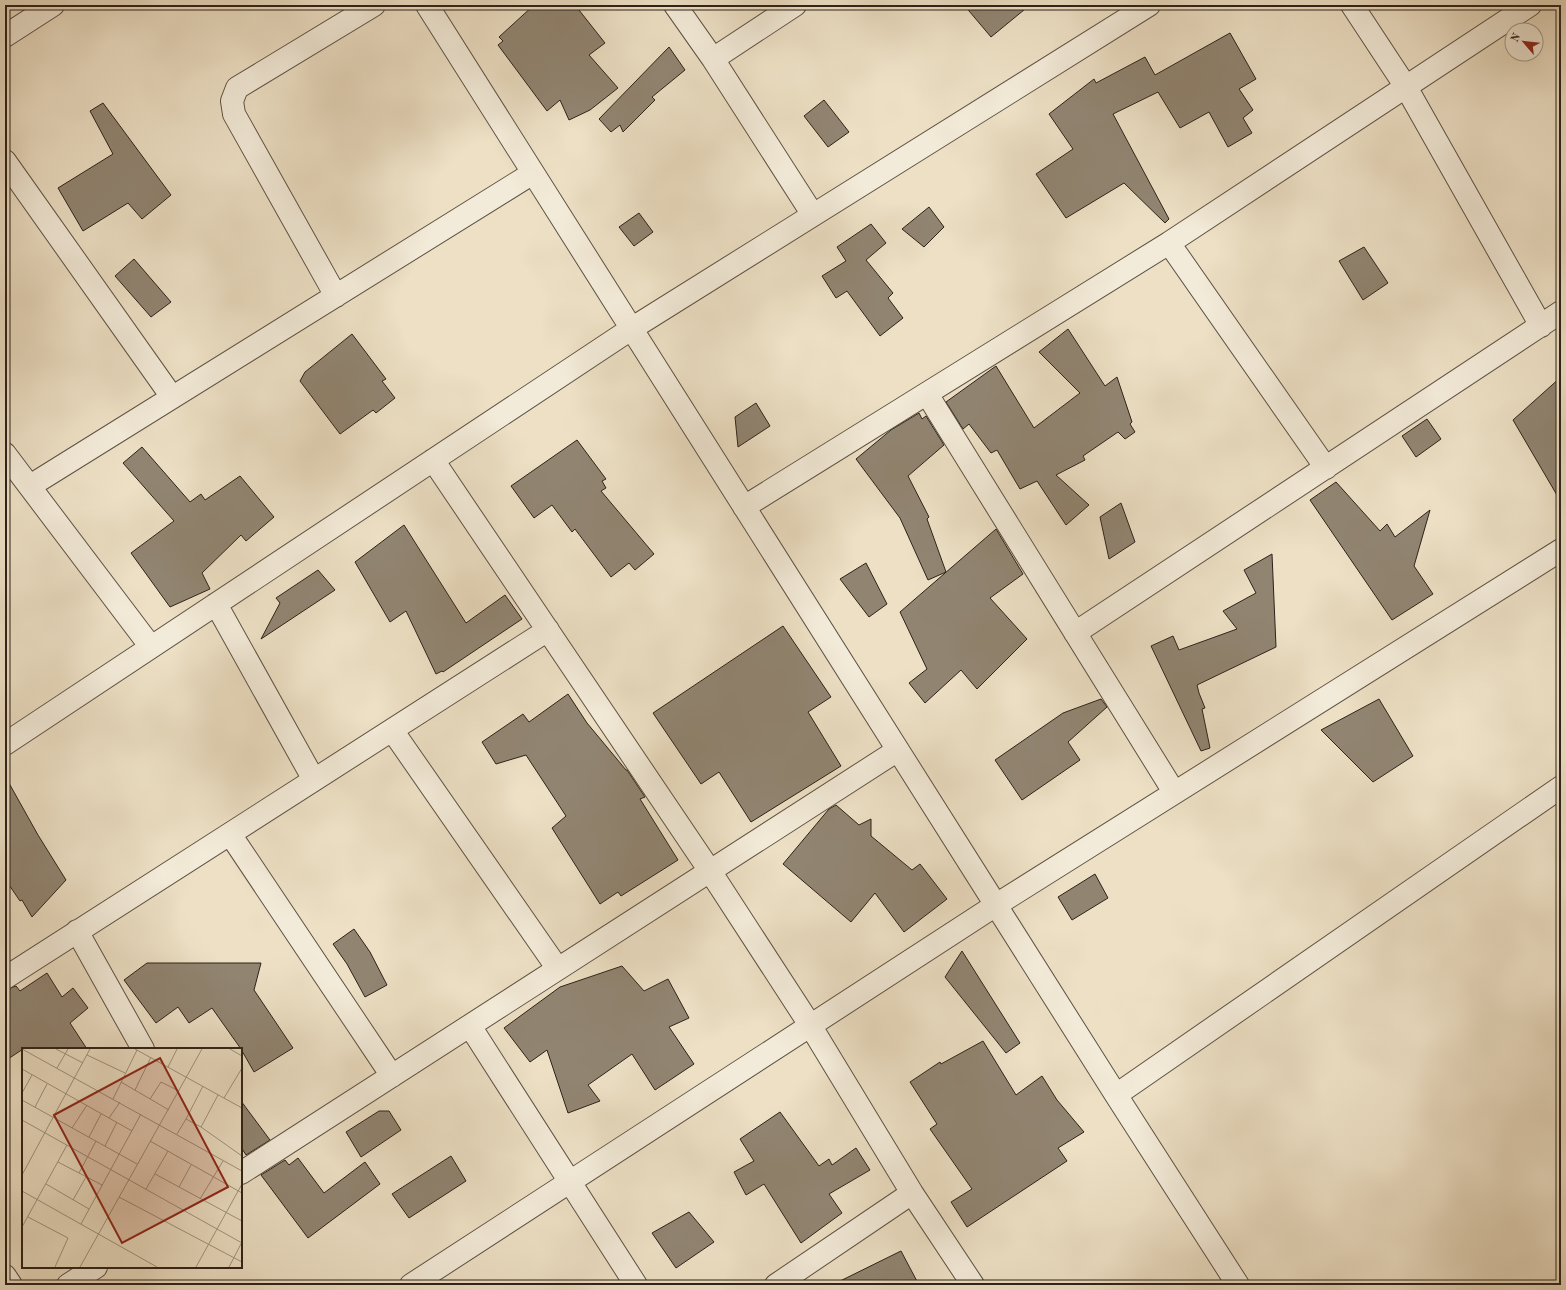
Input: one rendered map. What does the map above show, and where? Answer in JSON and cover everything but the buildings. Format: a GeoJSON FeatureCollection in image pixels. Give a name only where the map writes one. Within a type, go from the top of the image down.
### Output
{"type":"FeatureCollection","features":[{"type":"Feature","properties":{"kind":"street"},"geometry":{"type":"LineString","coordinates":[[5,36],[53,5]]}},
{"type":"Feature","properties":{"kind":"street"},"geometry":{"type":"LineString","coordinates":[[336,296],[234,114],[232,101],[237,88],[374,5]]}},
{"type":"Feature","properties":{"kind":"street"},"geometry":{"type":"LineString","coordinates":[[427,5],[1116,1095],[1238,1285]]}},
{"type":"Feature","properties":{"kind":"street"},"geometry":{"type":"LineString","coordinates":[[675,5],[713,60],[813,215]]}},
{"type":"Feature","properties":{"kind":"street"},"geometry":{"type":"LineString","coordinates":[[713,60],[795,5]]}},
{"type":"Feature","properties":{"kind":"street"},"geometry":{"type":"LineString","coordinates":[[5,744],[631,329],[1150,5]]}},
{"type":"Feature","properties":{"kind":"street"},"geometry":{"type":"LineString","coordinates":[[1352,5],[1406,87],[1541,326]]}},
{"type":"Feature","properties":{"kind":"street"},"geometry":{"type":"LineString","coordinates":[[744,507],[1169,243],[1530,5]]}},
{"type":"Feature","properties":{"kind":"street"},"geometry":{"type":"LineString","coordinates":[[5,161],[172,397]]}},
{"type":"Feature","properties":{"kind":"street"},"geometry":{"type":"LineString","coordinates":[[30,486],[533,173]]}},
{"type":"Feature","properties":{"kind":"street"},"geometry":{"type":"LineString","coordinates":[[1169,243],[1326,468]]}},
{"type":"Feature","properties":{"kind":"street"},"geometry":{"type":"LineString","coordinates":[[1075,633],[1561,312]]}},
{"type":"Feature","properties":{"kind":"street"},"geometry":{"type":"LineString","coordinates":[[927,394],[1174,792]]}},
{"type":"Feature","properties":{"kind":"street"},"geometry":{"type":"LineString","coordinates":[[5,454],[151,647]]}},
{"type":"Feature","properties":{"kind":"street"},"geometry":{"type":"LineString","coordinates":[[433,460],[710,871],[810,1025],[912,1193],[974,1285]]}},
{"type":"Feature","properties":{"kind":"street"},"geometry":{"type":"LineString","coordinates":[[411,1285],[996,905],[1561,550]]}},
{"type":"Feature","properties":{"kind":"street"},"geometry":{"type":"LineString","coordinates":[[216,604],[314,780]]}},
{"type":"Feature","properties":{"kind":"street"},"geometry":{"type":"LineString","coordinates":[[5,978],[548,630]]}},
{"type":"Feature","properties":{"kind":"street"},"geometry":{"type":"LineString","coordinates":[[392,730],[558,969]]}},
{"type":"Feature","properties":{"kind":"street"},"geometry":{"type":"LineString","coordinates":[[242,1172],[898,750]]}},
{"type":"Feature","properties":{"kind":"street"},"geometry":{"type":"LineString","coordinates":[[1116,1095],[1561,787]]}},
{"type":"Feature","properties":{"kind":"street"},"geometry":{"type":"LineString","coordinates":[[230,834],[392,1076]]}},
{"type":"Feature","properties":{"kind":"street"},"geometry":{"type":"LineString","coordinates":[[77,931],[142,1048]]}},
{"type":"Feature","properties":{"kind":"street"},"geometry":{"type":"LineString","coordinates":[[470,1026],[636,1285]]}},
{"type":"Feature","properties":{"kind":"street"},"geometry":{"type":"LineString","coordinates":[[776,1285],[912,1193]]}},
{"type":"Feature","properties":{"kind":"street"},"geometry":{"type":"LineString","coordinates":[[68,1285],[94,1268]]}},
{"type":"Feature","properties":{"kind":"street"},"geometry":{"type":"LineString","coordinates":[[5,1276],[11,1285]]}}]}
